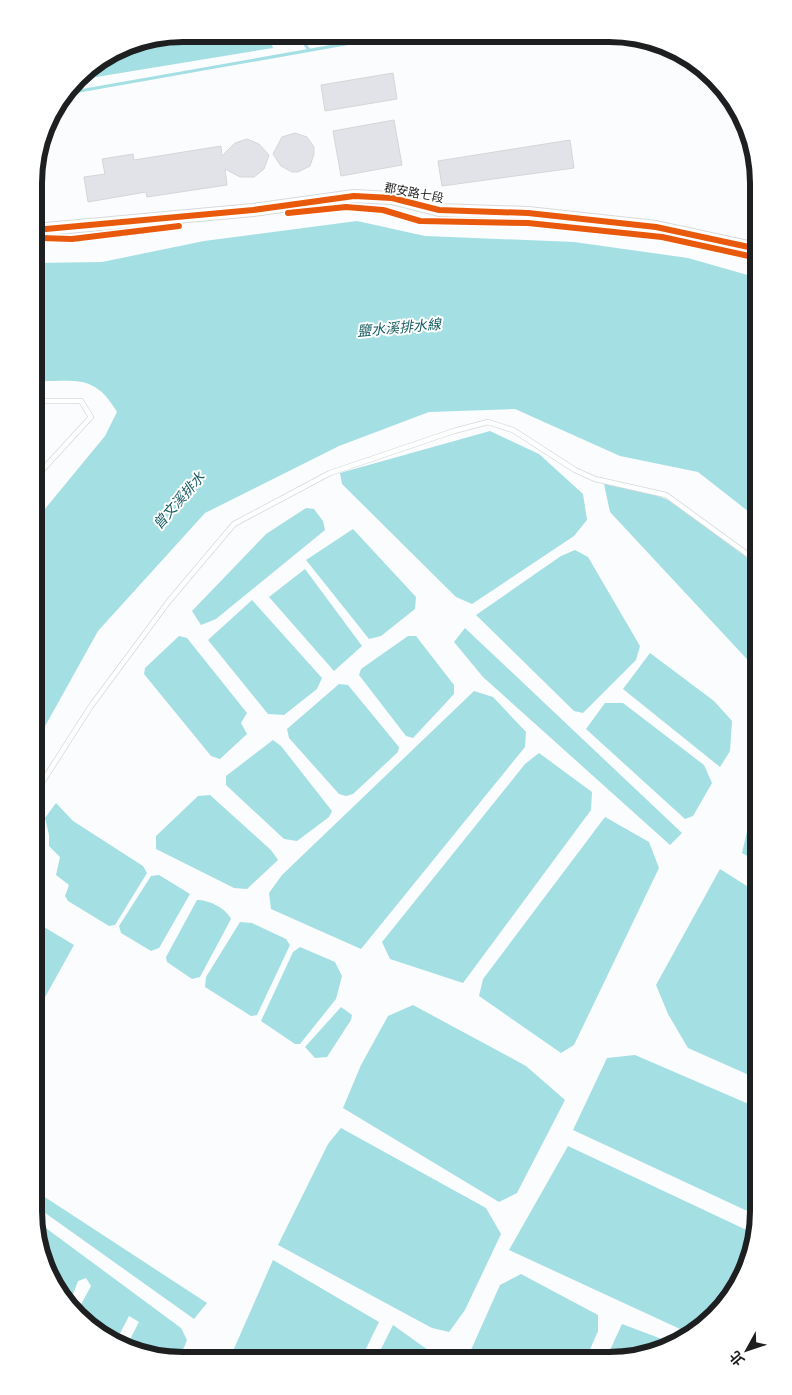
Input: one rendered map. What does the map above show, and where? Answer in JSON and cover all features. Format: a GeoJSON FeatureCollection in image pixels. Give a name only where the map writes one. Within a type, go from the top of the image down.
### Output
{"type":"FeatureCollection","features":[{"type":"Feature","properties":{"kind":"street","name":"郡安路七段"},"geometry":{"type":"LineString","coordinates":[[42,229],[253,210],[354,196],[392,198],[439,210],[528,213],[656,227],[750,247]]}},
{"type":"Feature","properties":{"kind":"lane"},"geometry":{"type":"LineString","coordinates":[[42,401],[81,401],[91,417],[42,470]]}},
{"type":"Feature","properties":{"kind":"lane"},"geometry":{"type":"LineString","coordinates":[[42,783],[96,698],[169,600],[234,524],[330,473],[454,430],[488,422],[513,430],[575,470],[595,479],[666,495],[750,556]]}},
{"type":"Feature","properties":{"kind":"water"},"geometry":{"type":"Polygon","coordinates":[[[272,43],[273,48],[91,78],[121,57],[147,47],[165,44],[272,43]]]}},
{"type":"Feature","properties":{"kind":"water"},"geometry":{"type":"Polygon","coordinates":[[[357,221],[425,236],[574,242],[688,258],[750,276],[750,512],[698,472],[620,456],[515,409],[429,412],[339,446],[205,513],[98,631],[42,732],[42,512],[105,436],[117,412],[109,400],[92,385],[73,381],[42,381],[42,263],[102,262],[204,241],[357,221]]]}},
{"type":"Feature","properties":{"kind":"water"},"geometry":{"type":"Polygon","coordinates":[[[490,431],[539,454],[583,494],[587,520],[574,536],[472,604],[456,597],[342,484],[340,473],[490,431]]]}},
{"type":"Feature","properties":{"kind":"water"},"geometry":{"type":"Polygon","coordinates":[[[604,484],[639,489],[674,502],[750,557],[750,662],[610,512],[604,484]]]}},
{"type":"Feature","properties":{"kind":"water"},"geometry":{"type":"Polygon","coordinates":[[[306,508],[314,509],[323,521],[325,530],[216,619],[201,625],[192,611],[266,534],[306,508]]]}},
{"type":"Feature","properties":{"kind":"water"},"geometry":{"type":"Polygon","coordinates":[[[353,529],[416,597],[415,609],[381,636],[369,639],[306,560],[353,529]]]}},
{"type":"Feature","properties":{"kind":"water"},"geometry":{"type":"Polygon","coordinates":[[[575,550],[588,557],[640,646],[636,660],[583,713],[574,711],[476,615],[561,556],[575,550]]]}},
{"type":"Feature","properties":{"kind":"water"},"geometry":{"type":"Polygon","coordinates":[[[305,569],[362,646],[334,671],[269,597],[305,569]]]}},
{"type":"Feature","properties":{"kind":"water"},"geometry":{"type":"Polygon","coordinates":[[[252,600],[322,678],[317,689],[284,715],[268,714],[208,640],[252,600]]]}},
{"type":"Feature","properties":{"kind":"water"},"geometry":{"type":"Polygon","coordinates":[[[465,628],[682,833],[670,845],[483,677],[454,642],[465,628]]]}},
{"type":"Feature","properties":{"kind":"water"},"geometry":{"type":"Polygon","coordinates":[[[179,636],[187,638],[247,713],[241,723],[247,734],[220,759],[211,756],[144,674],[145,668],[179,636]]]}},
{"type":"Feature","properties":{"kind":"water"},"geometry":{"type":"Polygon","coordinates":[[[408,636],[416,636],[454,685],[454,694],[413,738],[406,736],[359,675],[361,669],[408,636]]]}},
{"type":"Feature","properties":{"kind":"water"},"geometry":{"type":"Polygon","coordinates":[[[650,653],[714,701],[732,721],[730,751],[720,767],[623,689],[650,653]]]}},
{"type":"Feature","properties":{"kind":"water"},"geometry":{"type":"Polygon","coordinates":[[[339,684],[348,685],[399,747],[398,752],[353,794],[346,796],[339,794],[289,738],[287,729],[339,684]]]}},
{"type":"Feature","properties":{"kind":"water"},"geometry":{"type":"Polygon","coordinates":[[[474,691],[493,697],[526,732],[525,747],[361,949],[271,909],[269,893],[282,875],[474,691]]]}},
{"type":"Feature","properties":{"kind":"water"},"geometry":{"type":"Polygon","coordinates":[[[605,703],[623,703],[704,765],[712,783],[693,816],[685,819],[586,729],[605,703]]]}},
{"type":"Feature","properties":{"kind":"water"},"geometry":{"type":"Polygon","coordinates":[[[273,740],[281,746],[332,811],[329,817],[297,841],[284,839],[226,785],[226,776],[273,740]]]}},
{"type":"Feature","properties":{"kind":"water"},"geometry":{"type":"Polygon","coordinates":[[[539,753],[592,792],[591,810],[463,983],[390,959],[382,942],[525,764],[539,753]]]}},
{"type":"Feature","properties":{"kind":"water"},"geometry":{"type":"Polygon","coordinates":[[[210,795],[271,850],[278,860],[247,889],[234,888],[156,849],[156,836],[198,796],[210,795]]]}},
{"type":"Feature","properties":{"kind":"water"},"geometry":{"type":"Polygon","coordinates":[[[56,803],[73,821],[143,866],[147,873],[115,925],[109,926],[68,901],[65,896],[69,885],[56,875],[60,857],[49,846],[49,835],[45,818],[56,803]]]}},
{"type":"Feature","properties":{"kind":"water"},"geometry":{"type":"Polygon","coordinates":[[[605,817],[649,842],[659,868],[574,1045],[561,1053],[479,996],[483,979],[605,817]]]}},
{"type":"Feature","properties":{"kind":"water"},"geometry":{"type":"Polygon","coordinates":[[[749,822],[749,857],[742,853],[749,822]]]}},
{"type":"Feature","properties":{"kind":"water"},"geometry":{"type":"Polygon","coordinates":[[[720,869],[749,888],[749,1075],[688,1048],[668,1014],[656,985],[720,869]]]}},
{"type":"Feature","properties":{"kind":"water"},"geometry":{"type":"Polygon","coordinates":[[[159,875],[190,894],[159,948],[151,951],[121,933],[119,926],[151,876],[159,875]]]}},
{"type":"Feature","properties":{"kind":"water"},"geometry":{"type":"Polygon","coordinates":[[[197,900],[217,905],[231,919],[200,977],[192,979],[167,962],[166,957],[197,900]]]}},
{"type":"Feature","properties":{"kind":"water"},"geometry":{"type":"Polygon","coordinates":[[[240,922],[252,923],[286,939],[290,945],[257,1015],[251,1016],[205,987],[206,977],[240,922]]]}},
{"type":"Feature","properties":{"kind":"water"},"geometry":{"type":"Polygon","coordinates":[[[42,926],[74,945],[42,1003],[42,926]]]}},
{"type":"Feature","properties":{"kind":"water"},"geometry":{"type":"Polygon","coordinates":[[[300,947],[335,962],[342,976],[336,999],[300,1044],[295,1044],[261,1021],[293,952],[300,947]]]}},
{"type":"Feature","properties":{"kind":"water"},"geometry":{"type":"Polygon","coordinates":[[[413,1005],[526,1066],[565,1100],[517,1193],[499,1202],[343,1108],[361,1065],[388,1016],[413,1005]]]}},
{"type":"Feature","properties":{"kind":"water"},"geometry":{"type":"Polygon","coordinates":[[[341,1007],[352,1015],[351,1020],[327,1057],[315,1058],[305,1047],[341,1007]]]}},
{"type":"Feature","properties":{"kind":"water"},"geometry":{"type":"Polygon","coordinates":[[[635,1055],[749,1104],[749,1212],[573,1130],[607,1058],[635,1055]]]}},
{"type":"Feature","properties":{"kind":"water"},"geometry":{"type":"Polygon","coordinates":[[[341,1128],[486,1208],[501,1234],[465,1310],[449,1332],[432,1328],[278,1245],[328,1144],[341,1128]]]}},
{"type":"Feature","properties":{"kind":"water"},"geometry":{"type":"Polygon","coordinates":[[[568,1146],[748,1231],[742,1257],[731,1282],[708,1311],[684,1331],[509,1250],[568,1146]]]}},
{"type":"Feature","properties":{"kind":"water"},"geometry":{"type":"Polygon","coordinates":[[[42,1195],[207,1303],[194,1319],[42,1211],[42,1195]]]}},
{"type":"Feature","properties":{"kind":"water"},"geometry":{"type":"Polygon","coordinates":[[[44,1226],[181,1328],[187,1340],[182,1352],[147,1348],[129,1342],[139,1322],[129,1316],[118,1337],[105,1329],[80,1306],[91,1286],[86,1278],[78,1281],[72,1297],[57,1274],[50,1257],[44,1226]]]}},
{"type":"Feature","properties":{"kind":"water"},"geometry":{"type":"Polygon","coordinates":[[[273,1260],[379,1322],[364,1352],[233,1352],[273,1260]]]}},
{"type":"Feature","properties":{"kind":"water"},"geometry":{"type":"Polygon","coordinates":[[[521,1274],[598,1315],[598,1331],[589,1352],[470,1352],[500,1285],[521,1274]]]}},
{"type":"Feature","properties":{"kind":"water"},"geometry":{"type":"Polygon","coordinates":[[[622,1324],[665,1340],[636,1350],[609,1352],[622,1324]]]}},
{"type":"Feature","properties":{"kind":"water"},"geometry":{"type":"Polygon","coordinates":[[[393,1325],[430,1352],[380,1352],[393,1325]]]}},
{"type":"Feature","properties":{"kind":"building"},"geometry":{"type":"Polygon","coordinates":[[[393,73],[397,99],[325,111],[321,85],[393,73]]]}},
{"type":"Feature","properties":{"kind":"building"},"geometry":{"type":"Polygon","coordinates":[[[394,120],[402,165],[341,176],[333,131],[394,120]]]}},
{"type":"Feature","properties":{"kind":"building"},"geometry":{"type":"Polygon","coordinates":[[[295,133],[307,137],[314,147],[314,154],[310,166],[298,172],[292,172],[281,166],[273,154],[282,137],[295,133]]]}},
{"type":"Feature","properties":{"kind":"building"},"geometry":{"type":"Polygon","coordinates":[[[247,139],[259,144],[269,155],[264,169],[254,177],[240,177],[225,169],[227,185],[147,197],[146,192],[88,202],[84,177],[105,174],[102,159],[133,154],[134,160],[221,146],[222,156],[235,143],[247,139]]]}},
{"type":"Feature","properties":{"kind":"building"},"geometry":{"type":"Polygon","coordinates":[[[570,140],[574,168],[442,186],[438,161],[570,140]]]}},
{"type":"Feature","properties":{"kind":"waterway"},"geometry":{"type":"LineString","coordinates":[[304,43],[309,50]]}},
{"type":"Feature","properties":{"kind":"waterway"},"geometry":{"type":"LineString","coordinates":[[78,91],[351,43]]}},
{"type":"Feature","properties":{"kind":"cycle path"},"geometry":{"type":"LineString","coordinates":[[42,229],[253,210],[354,196],[392,198],[439,210],[528,213],[656,227],[750,247]]}},
{"type":"Feature","properties":{"kind":"cycle path"},"geometry":{"type":"LineString","coordinates":[[288,213],[346,207],[383,210],[420,221],[528,223],[662,237],[750,256]]}},
{"type":"Feature","properties":{"kind":"cycle path"},"geometry":{"type":"LineString","coordinates":[[42,238],[72,239],[179,226]]}},
{"type":"Feature","properties":{"kind":"water label","name":"鹽水溪排水線"},"geometry":{"type":"Point","coordinates":[399,328]}},
{"type":"Feature","properties":{"kind":"water label","name":"曾文溪排水"},"geometry":{"type":"Point","coordinates":[179,501]}}]}
